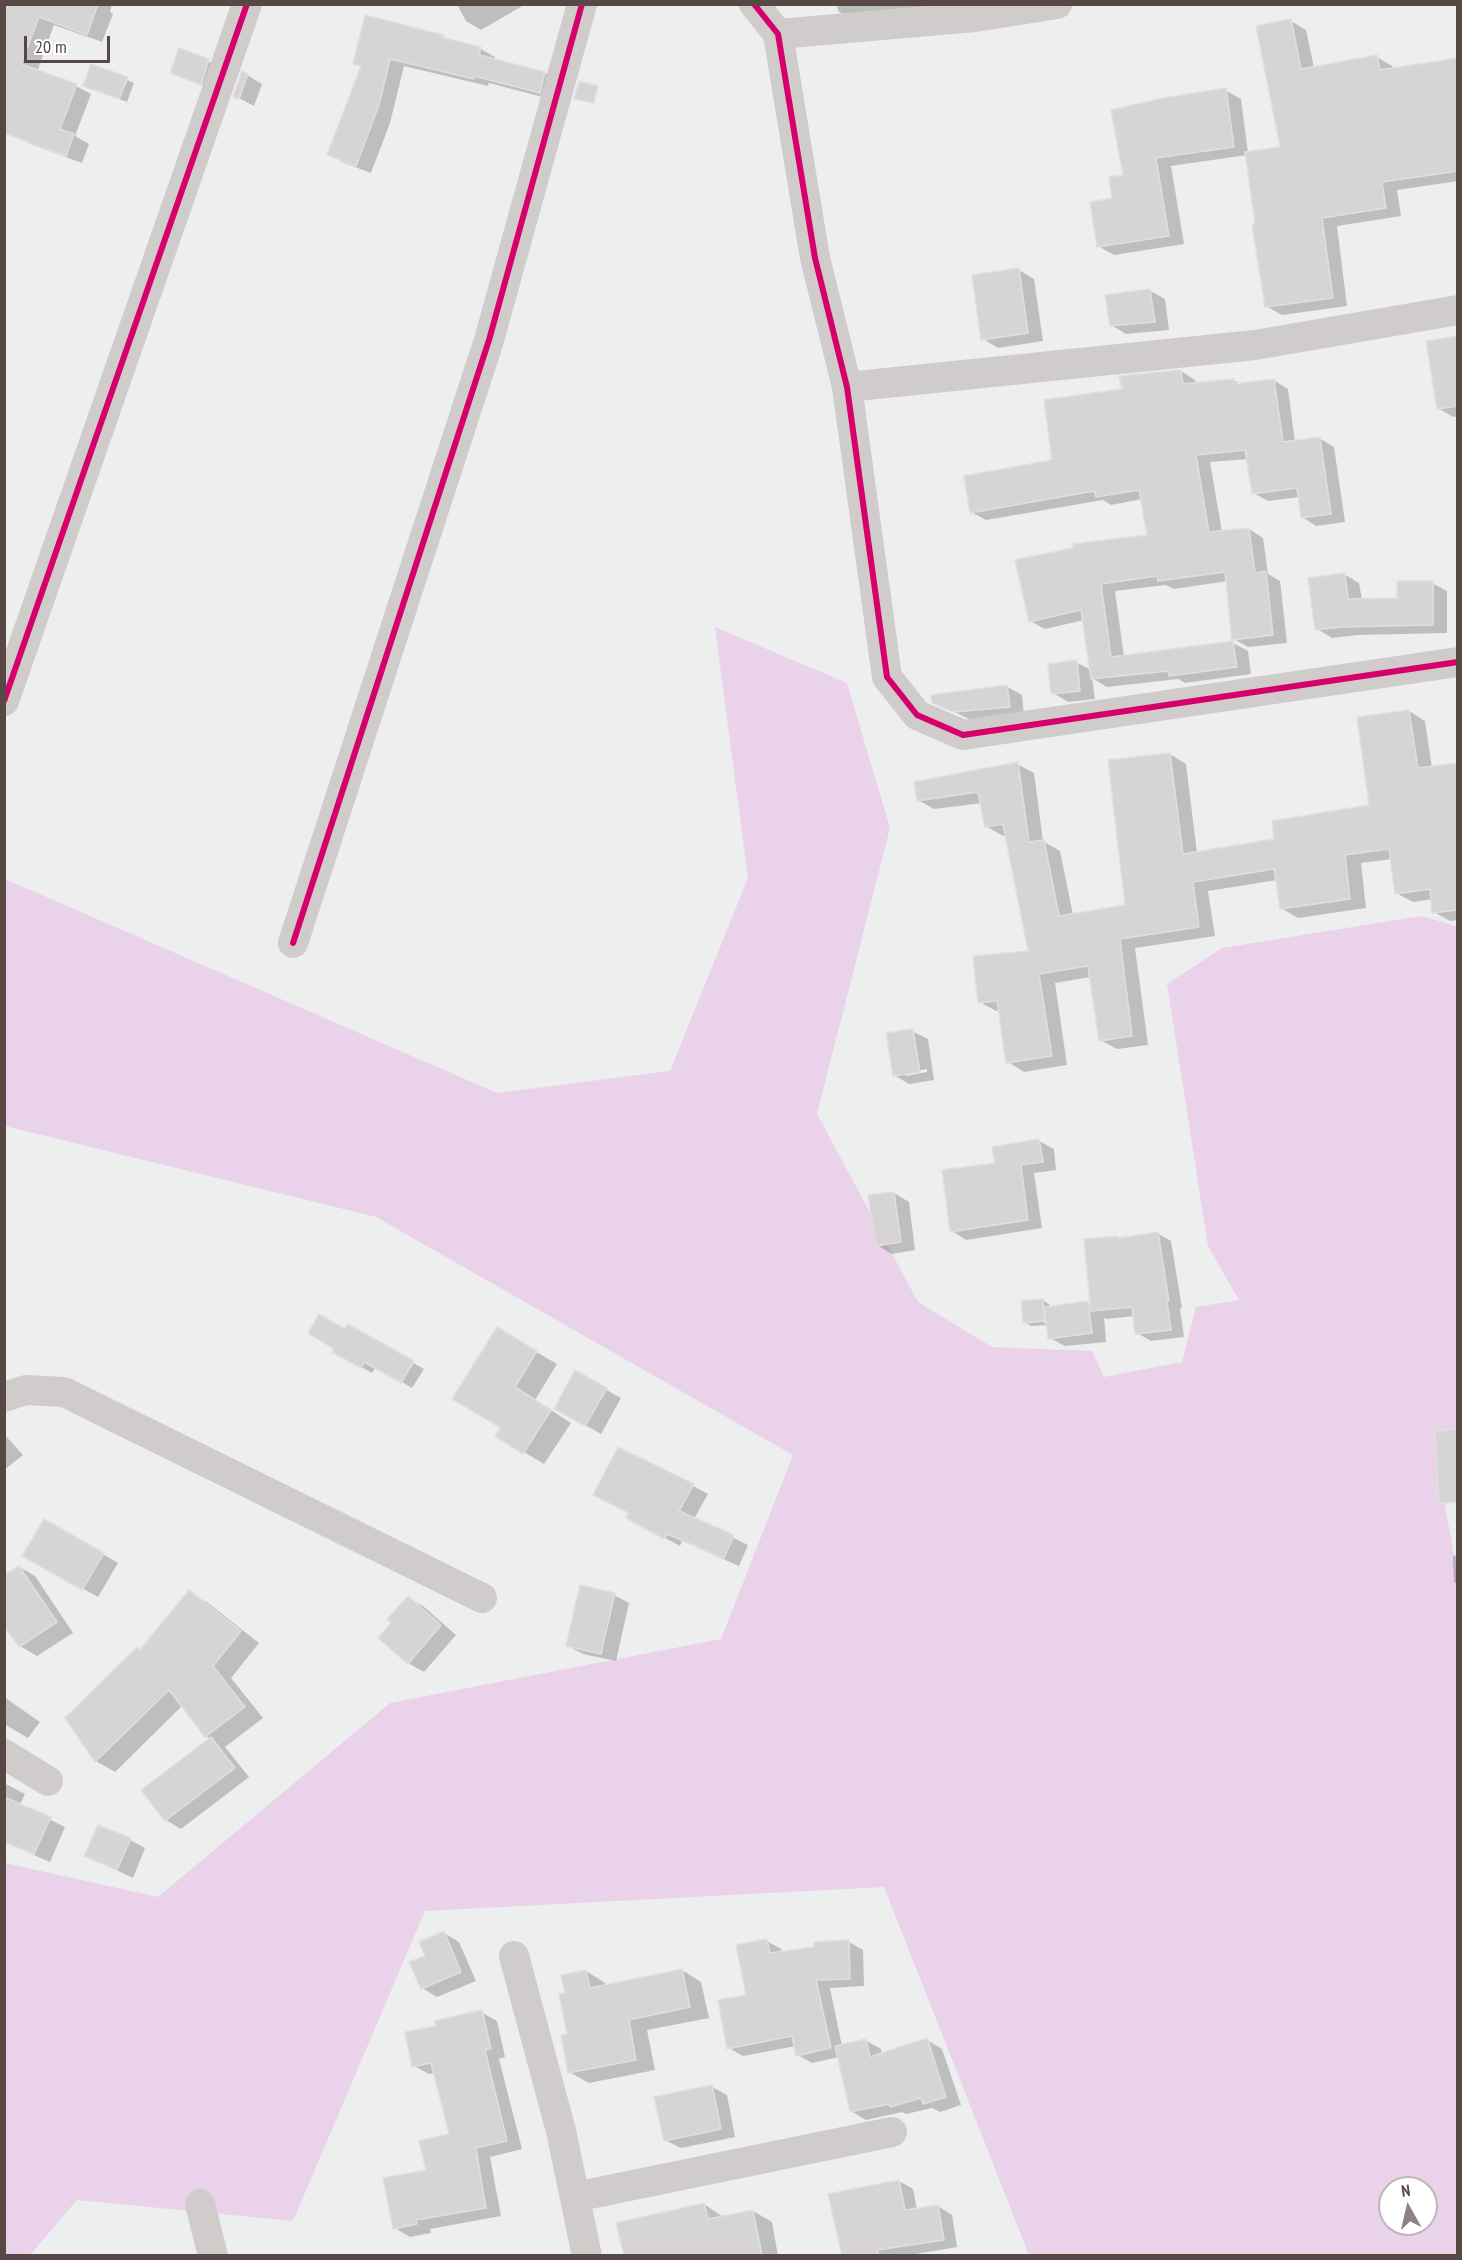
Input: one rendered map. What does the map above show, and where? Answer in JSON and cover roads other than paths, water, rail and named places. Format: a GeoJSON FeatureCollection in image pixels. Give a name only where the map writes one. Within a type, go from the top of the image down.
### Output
{"type":"FeatureCollection","features":[{"type":"Feature","properties":{"kind":"street"},"geometry":{"type":"LineString","coordinates":[[4,701],[247,4]]}},
{"type":"Feature","properties":{"kind":"street"},"geometry":{"type":"LineString","coordinates":[[293,943],[489,340],[582,4]]}},
{"type":"Feature","properties":{"kind":"street"},"geometry":{"type":"LineString","coordinates":[[754,4],[778,34],[815,258],[847,387],[887,677],[918,715],[963,735],[1458,662]]}},
{"type":"Feature","properties":{"kind":"street"},"geometry":{"type":"LineString","coordinates":[[778,34],[974,11],[1057,4]]}},
{"type":"Feature","properties":{"kind":"street"},"geometry":{"type":"LineString","coordinates":[[847,387],[1256,345],[1458,310]]}},
{"type":"Feature","properties":{"kind":"street"},"geometry":{"type":"LineString","coordinates":[[4,1397],[26,1390],[64,1392],[482,1598]]}},
{"type":"Feature","properties":{"kind":"street"},"geometry":{"type":"LineString","coordinates":[[4,1754],[48,1781]]}},
{"type":"Feature","properties":{"kind":"street"},"geometry":{"type":"LineString","coordinates":[[514,1956],[561,2131],[587,2256]]}},
{"type":"Feature","properties":{"kind":"street"},"geometry":{"type":"LineString","coordinates":[[575,2197],[892,2132]]}},
{"type":"Feature","properties":{"kind":"street"},"geometry":{"type":"LineString","coordinates":[[200,2204],[213,2256]]}}]}
